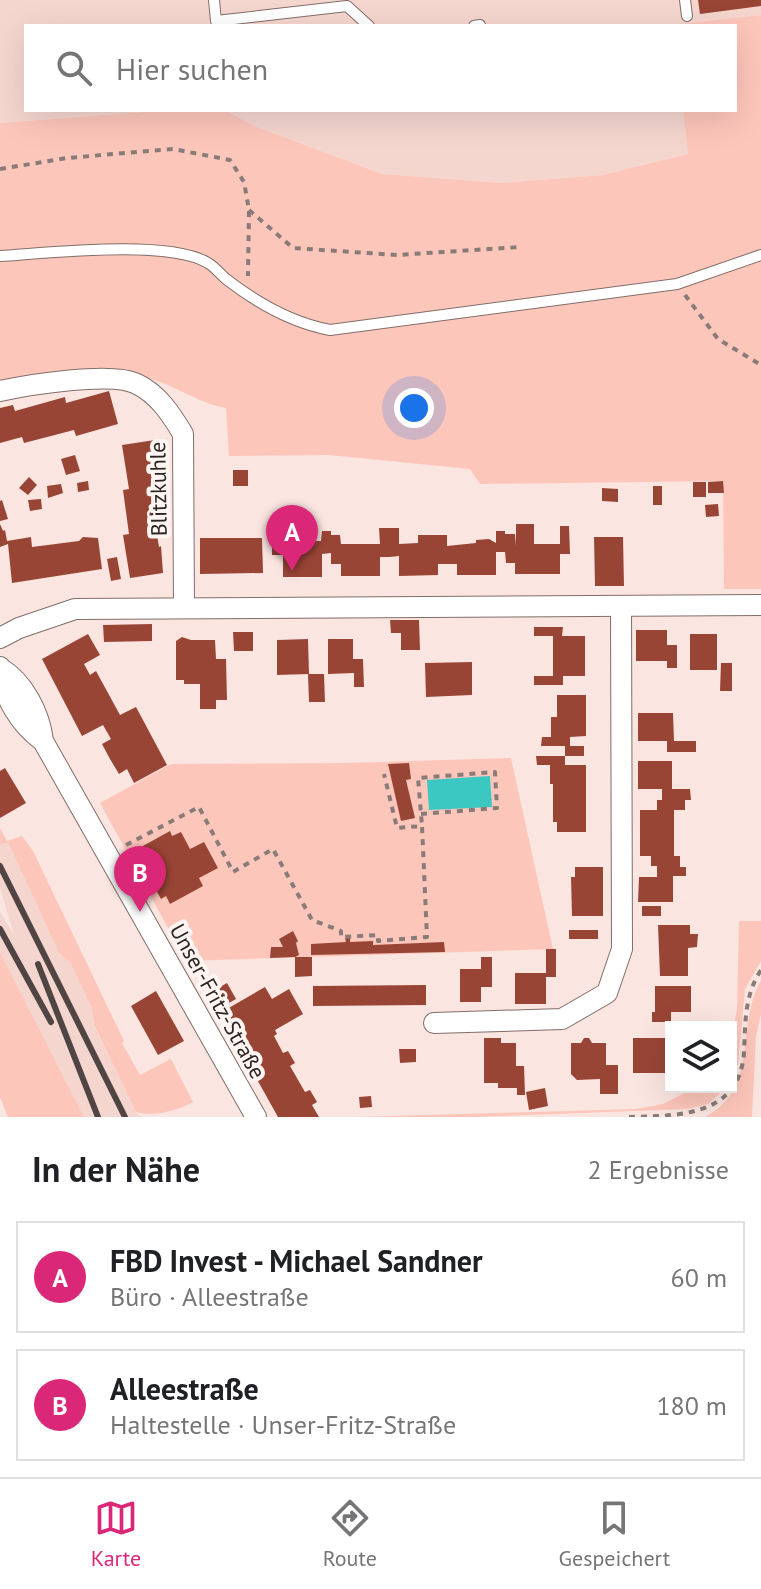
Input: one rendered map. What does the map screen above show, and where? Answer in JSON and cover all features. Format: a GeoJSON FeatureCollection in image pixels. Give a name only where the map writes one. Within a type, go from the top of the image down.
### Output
{"type":"FeatureCollection","features":[{"type":"Feature","properties":{"kind":"street","name":"Blitzkuhle"},"geometry":{"type":"LineString","coordinates":[[0,391],[85,379],[134,382],[153,393],[183,434],[184,607]]}},
{"type":"Feature","properties":{"kind":"street"},"geometry":{"type":"LineString","coordinates":[[0,638],[19,628],[75,609],[761,605]]}},
{"type":"Feature","properties":{"kind":"street"},"geometry":{"type":"LineString","coordinates":[[434,1023],[562,1019],[607,993],[622,949],[621,606]]}},
{"type":"Feature","properties":{"kind":"street","name":"Unser-Fritz-Straße"},"geometry":{"type":"LineString","coordinates":[[0,668],[1,682],[10,702],[43,741],[256,1117]]}},
{"type":"Feature","properties":{"kind":"lane"},"geometry":{"type":"LineString","coordinates":[[214,0],[217,24],[347,6],[367,24]]}},
{"type":"Feature","properties":{"kind":"lane"},"geometry":{"type":"LineString","coordinates":[[685,0],[687,16]]}},
{"type":"Feature","properties":{"kind":"lane"},"geometry":{"type":"LineString","coordinates":[[0,256],[120,249],[173,253],[207,262],[248,293],[305,325],[330,330],[677,284],[761,255]]}},
{"type":"Feature","properties":{"kind":"path"},"geometry":{"type":"LineString","coordinates":[[0,169],[67,158],[173,149],[230,160],[244,182],[249,210],[248,293]]}},
{"type":"Feature","properties":{"kind":"path"},"geometry":{"type":"LineString","coordinates":[[249,210],[293,248],[397,255],[520,247]]}},
{"type":"Feature","properties":{"kind":"path"},"geometry":{"type":"LineString","coordinates":[[677,284],[718,339],[761,365]]}},
{"type":"Feature","properties":{"kind":"path"},"geometry":{"type":"LineString","coordinates":[[128,844],[199,807],[233,872],[273,849],[312,920],[341,931],[341,937],[378,935],[378,941],[427,937],[418,778],[495,772],[497,808],[421,814]]}},
{"type":"Feature","properties":{"kind":"path"},"geometry":{"type":"LineString","coordinates":[[384,774],[397,828],[422,826]]}},
{"type":"Feature","properties":{"kind":"path"},"geometry":{"type":"LineString","coordinates":[[629,1117],[687,1115],[715,1107],[728,1096],[742,1066],[746,1008],[750,989],[761,970]]}},
{"type":"Feature","properties":{"kind":"shaded area"},"geometry":{"type":"Polygon","coordinates":[[[0,0],[761,0],[761,15],[689,24],[24,24],[24,112],[143,112],[0,123],[0,0]]]}},
{"type":"Feature","properties":{"kind":"shaded area"},"geometry":{"type":"Polygon","coordinates":[[[761,15],[761,589],[724,589],[723,481],[480,484],[470,469],[329,455],[229,456],[226,408],[155,380],[129,374],[93,373],[0,381],[0,123],[143,112],[228,112],[257,127],[382,174],[502,183],[602,175],[688,154],[683,112],[737,112],[737,24],[682,24],[761,15]]]}},
{"type":"Feature","properties":{"kind":"shaded area"},"geometry":{"type":"Polygon","coordinates":[[[228,112],[683,112],[688,154],[602,175],[502,183],[382,174],[257,127],[228,112]]]}},
{"type":"Feature","properties":{"kind":"shaded area"},"geometry":{"type":"Polygon","coordinates":[[[511,758],[553,949],[186,961],[100,803],[171,764],[511,758]]]}},
{"type":"Feature","properties":{"kind":"shaded area"},"geometry":{"type":"Polygon","coordinates":[[[0,828],[7,841],[22,836],[33,851],[124,1041],[122,1043],[140,1075],[171,1059],[193,1102],[165,1112],[136,1112],[94,1025],[92,1009],[70,962],[59,953],[8,842],[0,845],[0,828]]]}},
{"type":"Feature","properties":{"kind":"shaded area"},"geometry":{"type":"Polygon","coordinates":[[[8,841],[59,953],[70,962],[92,1009],[94,1026],[141,1117],[84,1117],[0,952],[0,912],[14,935],[0,888],[0,845],[8,841]]]}},
{"type":"Feature","properties":{"kind":"shaded area"},"geometry":{"type":"Polygon","coordinates":[[[739,921],[761,921],[761,961],[745,989],[737,1066],[739,921]]]}},
{"type":"Feature","properties":{"kind":"shaded area"},"geometry":{"type":"Polygon","coordinates":[[[0,952],[84,1117],[8,1117],[0,1097],[0,952]]]}},
{"type":"Feature","properties":{"kind":"shaded area"},"geometry":{"type":"Polygon","coordinates":[[[761,980],[752,1117],[705,1117],[722,1105],[732,1093],[737,1093],[753,999],[761,980]]]}},
{"type":"Feature","properties":{"kind":"shaded area"},"geometry":{"type":"Polygon","coordinates":[[[684,1093],[720,1093],[708,1104],[688,1109],[474,1117],[357,1117],[636,1109],[663,1104],[684,1093]]]}},
{"type":"Feature","properties":{"kind":"water"},"geometry":{"type":"Polygon","coordinates":[[[490,776],[492,807],[429,810],[427,780],[490,776]]]}},
{"type":"Feature","properties":{"kind":"building"},"geometry":{"type":"Polygon","coordinates":[[[698,0],[761,0],[761,6],[700,14],[698,0]]]}},
{"type":"Feature","properties":{"kind":"building"},"geometry":{"type":"Polygon","coordinates":[[[109,391],[118,424],[76,436],[74,430],[24,443],[22,437],[0,443],[0,408],[13,405],[15,411],[65,397],[66,403],[109,391]]]}},
{"type":"Feature","properties":{"kind":"building"},"geometry":{"type":"Polygon","coordinates":[[[155,440],[161,466],[162,484],[156,485],[163,528],[156,529],[163,573],[130,578],[123,535],[129,534],[123,490],[129,489],[122,445],[155,440]]]}},
{"type":"Feature","properties":{"kind":"building"},"geometry":{"type":"Polygon","coordinates":[[[75,455],[80,471],[66,475],[61,459],[75,455]]]}},
{"type":"Feature","properties":{"kind":"building"},"geometry":{"type":"Polygon","coordinates":[[[233,470],[248,470],[248,486],[233,486],[233,470]]]}},
{"type":"Feature","properties":{"kind":"building"},"geometry":{"type":"Polygon","coordinates":[[[29,477],[37,485],[28,495],[19,488],[29,477]]]}},
{"type":"Feature","properties":{"kind":"building"},"geometry":{"type":"Polygon","coordinates":[[[88,481],[89,490],[78,492],[77,483],[88,481]]]}},
{"type":"Feature","properties":{"kind":"building"},"geometry":{"type":"Polygon","coordinates":[[[723,481],[724,493],[708,493],[708,482],[723,481]]]}},
{"type":"Feature","properties":{"kind":"building"},"geometry":{"type":"Polygon","coordinates":[[[693,482],[706,482],[706,497],[693,497],[693,482]]]}},
{"type":"Feature","properties":{"kind":"building"},"geometry":{"type":"Polygon","coordinates":[[[61,484],[63,493],[48,498],[47,486],[61,484]]]}},
{"type":"Feature","properties":{"kind":"building"},"geometry":{"type":"Polygon","coordinates":[[[653,486],[662,486],[662,505],[653,505],[653,486]]]}},
{"type":"Feature","properties":{"kind":"building"},"geometry":{"type":"Polygon","coordinates":[[[602,488],[618,489],[618,502],[602,501],[602,488]]]}},
{"type":"Feature","properties":{"kind":"building"},"geometry":{"type":"Polygon","coordinates":[[[41,499],[42,509],[30,511],[28,500],[41,499]]]}},
{"type":"Feature","properties":{"kind":"building"},"geometry":{"type":"Polygon","coordinates":[[[0,501],[8,519],[0,521],[0,501]]]}},
{"type":"Feature","properties":{"kind":"building"},"geometry":{"type":"Polygon","coordinates":[[[718,504],[719,516],[706,517],[705,505],[718,504]]]}},
{"type":"Feature","properties":{"kind":"building"},"geometry":{"type":"Polygon","coordinates":[[[0,524],[7,541],[31,537],[32,547],[79,541],[83,537],[98,538],[102,569],[12,583],[8,544],[0,547],[0,524]]]}},
{"type":"Feature","properties":{"kind":"building"},"geometry":{"type":"Polygon","coordinates":[[[516,524],[534,524],[534,544],[560,544],[560,526],[569,526],[570,554],[560,554],[560,574],[515,574],[515,563],[506,563],[505,552],[496,552],[496,575],[457,575],[457,564],[438,564],[438,575],[399,576],[399,556],[380,557],[380,576],[341,576],[341,564],[331,564],[331,553],[322,554],[322,577],[283,577],[283,555],[272,555],[272,534],[283,534],[283,541],[321,541],[322,531],[331,531],[331,535],[340,535],[341,544],[380,544],[379,528],[399,528],[399,544],[418,543],[418,535],[447,535],[447,546],[489,539],[496,543],[496,531],[505,531],[505,534],[515,534],[516,546],[516,524]]]}},
{"type":"Feature","properties":{"kind":"building"},"geometry":{"type":"Polygon","coordinates":[[[594,537],[623,537],[624,586],[595,586],[594,537]]]}},
{"type":"Feature","properties":{"kind":"building"},"geometry":{"type":"Polygon","coordinates":[[[200,538],[262,538],[263,573],[200,574],[200,538]]]}},
{"type":"Feature","properties":{"kind":"building"},"geometry":{"type":"Polygon","coordinates":[[[117,557],[121,579],[111,581],[107,559],[117,557]]]}},
{"type":"Feature","properties":{"kind":"building"},"geometry":{"type":"Polygon","coordinates":[[[390,620],[419,620],[420,650],[401,650],[401,633],[391,633],[390,620]]]}},
{"type":"Feature","properties":{"kind":"building"},"geometry":{"type":"Polygon","coordinates":[[[152,624],[152,641],[104,642],[103,625],[152,624]]]}},
{"type":"Feature","properties":{"kind":"building"},"geometry":{"type":"Polygon","coordinates":[[[534,627],[563,627],[562,636],[585,636],[585,676],[563,676],[563,685],[534,685],[534,676],[553,676],[553,636],[534,636],[534,627]]]}},
{"type":"Feature","properties":{"kind":"building"},"geometry":{"type":"Polygon","coordinates":[[[636,630],[667,630],[667,645],[677,645],[677,668],[667,668],[667,661],[636,661],[636,630]]]}},
{"type":"Feature","properties":{"kind":"building"},"geometry":{"type":"Polygon","coordinates":[[[233,632],[253,632],[253,651],[234,651],[233,632]]]}},
{"type":"Feature","properties":{"kind":"building"},"geometry":{"type":"Polygon","coordinates":[[[88,634],[100,655],[84,664],[90,675],[96,671],[120,715],[136,707],[167,765],[134,783],[127,769],[119,774],[110,759],[102,744],[111,739],[103,725],[82,736],[42,659],[88,634]]]}},
{"type":"Feature","properties":{"kind":"building"},"geometry":{"type":"Polygon","coordinates":[[[690,634],[717,634],[717,670],[690,670],[690,634]]]}},
{"type":"Feature","properties":{"kind":"building"},"geometry":{"type":"Polygon","coordinates":[[[182,637],[215,640],[216,659],[226,659],[227,700],[216,700],[216,709],[200,709],[200,684],[184,684],[184,680],[176,680],[176,641],[182,637]]]}},
{"type":"Feature","properties":{"kind":"building"},"geometry":{"type":"Polygon","coordinates":[[[308,639],[309,674],[277,675],[277,640],[308,639]]]}},
{"type":"Feature","properties":{"kind":"building"},"geometry":{"type":"Polygon","coordinates":[[[328,639],[353,639],[353,659],[363,659],[364,687],[354,687],[354,673],[328,674],[328,639]]]}},
{"type":"Feature","properties":{"kind":"building"},"geometry":{"type":"Polygon","coordinates":[[[472,662],[472,695],[426,697],[425,663],[472,662]]]}},
{"type":"Feature","properties":{"kind":"building"},"geometry":{"type":"Polygon","coordinates":[[[721,663],[732,663],[732,691],[720,691],[721,663]]]}},
{"type":"Feature","properties":{"kind":"building"},"geometry":{"type":"Polygon","coordinates":[[[308,674],[324,674],[325,702],[309,702],[308,674]]]}},
{"type":"Feature","properties":{"kind":"building"},"geometry":{"type":"Polygon","coordinates":[[[557,695],[586,695],[586,736],[570,737],[570,746],[584,746],[584,756],[565,756],[565,746],[541,746],[542,737],[551,737],[551,717],[557,717],[557,695]]]}},
{"type":"Feature","properties":{"kind":"building"},"geometry":{"type":"Polygon","coordinates":[[[638,713],[673,713],[674,741],[696,741],[696,752],[667,752],[667,741],[638,741],[638,713]]]}},
{"type":"Feature","properties":{"kind":"building"},"geometry":{"type":"Polygon","coordinates":[[[536,756],[565,756],[565,765],[586,765],[586,832],[557,832],[557,822],[553,822],[550,765],[537,765],[536,756]]]}},
{"type":"Feature","properties":{"kind":"building"},"geometry":{"type":"Polygon","coordinates":[[[638,761],[672,761],[672,789],[690,789],[691,800],[685,800],[685,810],[674,810],[674,856],[680,856],[680,867],[686,867],[686,876],[673,876],[673,902],[638,902],[639,877],[657,877],[657,866],[651,866],[651,856],[640,856],[640,810],[657,810],[657,800],[662,800],[662,789],[638,789],[638,761]]]}},
{"type":"Feature","properties":{"kind":"building"},"geometry":{"type":"Polygon","coordinates":[[[409,763],[411,779],[406,780],[415,818],[401,821],[388,764],[409,763]]]}},
{"type":"Feature","properties":{"kind":"building"},"geometry":{"type":"Polygon","coordinates":[[[5,768],[26,803],[0,818],[0,771],[5,768]]]}},
{"type":"Feature","properties":{"kind":"building"},"geometry":{"type":"Polygon","coordinates":[[[170,831],[172,836],[181,832],[190,849],[204,842],[218,868],[199,878],[203,886],[170,904],[166,896],[161,899],[132,852],[170,831]]]}},
{"type":"Feature","properties":{"kind":"building"},"geometry":{"type":"Polygon","coordinates":[[[575,867],[603,867],[603,916],[572,916],[571,877],[575,877],[575,867]]]}},
{"type":"Feature","properties":{"kind":"building"},"geometry":{"type":"Polygon","coordinates":[[[642,906],[661,906],[661,916],[642,916],[642,906]]]}},
{"type":"Feature","properties":{"kind":"building"},"geometry":{"type":"Polygon","coordinates":[[[658,925],[690,925],[690,934],[698,934],[697,947],[688,948],[688,976],[660,976],[658,925]]]}},
{"type":"Feature","properties":{"kind":"building"},"geometry":{"type":"Polygon","coordinates":[[[569,930],[598,930],[598,939],[569,939],[569,930]]]}},
{"type":"Feature","properties":{"kind":"building"},"geometry":{"type":"Polygon","coordinates":[[[293,931],[298,941],[299,955],[270,958],[271,947],[283,947],[279,939],[293,931]]]}},
{"type":"Feature","properties":{"kind":"building"},"geometry":{"type":"Polygon","coordinates":[[[345,938],[350,938],[350,942],[373,941],[373,945],[444,942],[445,952],[311,955],[311,944],[346,942],[345,938]]]}},
{"type":"Feature","properties":{"kind":"building"},"geometry":{"type":"Polygon","coordinates":[[[546,949],[556,949],[556,977],[546,977],[546,1004],[515,1004],[515,973],[546,973],[546,949]]]}},
{"type":"Feature","properties":{"kind":"building"},"geometry":{"type":"Polygon","coordinates":[[[295,957],[312,957],[312,976],[295,977],[295,957]]]}},
{"type":"Feature","properties":{"kind":"building"},"geometry":{"type":"Polygon","coordinates":[[[481,957],[492,957],[492,987],[481,987],[481,1002],[460,1002],[460,969],[481,969],[481,957]]]}},
{"type":"Feature","properties":{"kind":"building"},"geometry":{"type":"Polygon","coordinates":[[[227,983],[236,999],[220,1008],[211,992],[227,983]]]}},
{"type":"Feature","properties":{"kind":"building"},"geometry":{"type":"Polygon","coordinates":[[[426,985],[426,1005],[313,1006],[313,986],[426,985]]]}},
{"type":"Feature","properties":{"kind":"building"},"geometry":{"type":"Polygon","coordinates":[[[655,986],[691,986],[691,1012],[671,1012],[671,1021],[652,1022],[652,1012],[655,1012],[655,986]]]}},
{"type":"Feature","properties":{"kind":"building"},"geometry":{"type":"Polygon","coordinates":[[[265,987],[272,999],[289,989],[303,1014],[275,1030],[277,1034],[274,1036],[283,1053],[288,1051],[295,1063],[290,1066],[305,1092],[310,1090],[317,1102],[312,1105],[319,1117],[278,1117],[220,1013],[265,987]]]}},
{"type":"Feature","properties":{"kind":"building"},"geometry":{"type":"Polygon","coordinates":[[[156,991],[184,1041],[158,1055],[131,1006],[156,991]]]}},
{"type":"Feature","properties":{"kind":"building"},"geometry":{"type":"Polygon","coordinates":[[[484,1038],[501,1038],[501,1043],[516,1043],[516,1066],[524,1066],[525,1095],[517,1095],[517,1088],[498,1088],[498,1083],[484,1083],[484,1038]]]}},
{"type":"Feature","properties":{"kind":"building"},"geometry":{"type":"Polygon","coordinates":[[[584,1038],[589,1038],[592,1043],[606,1043],[606,1065],[618,1065],[618,1094],[600,1094],[600,1079],[577,1080],[571,1074],[571,1043],[581,1043],[584,1038]]]}},
{"type":"Feature","properties":{"kind":"building"},"geometry":{"type":"Polygon","coordinates":[[[633,1038],[665,1038],[665,1073],[633,1073],[633,1038]]]}},
{"type":"Feature","properties":{"kind":"building"},"geometry":{"type":"Polygon","coordinates":[[[399,1049],[416,1049],[416,1062],[400,1063],[399,1049]]]}},
{"type":"Feature","properties":{"kind":"building"},"geometry":{"type":"Polygon","coordinates":[[[545,1088],[548,1106],[529,1110],[526,1092],[545,1088]]]}},
{"type":"Feature","properties":{"kind":"building"},"geometry":{"type":"Polygon","coordinates":[[[371,1096],[372,1107],[360,1108],[359,1097],[371,1096]]]}},
{"type":"Feature","properties":{"kind":"railway"},"geometry":{"type":"LineString","coordinates":[[0,866],[125,1117]]}},
{"type":"Feature","properties":{"kind":"railway"},"geometry":{"type":"LineString","coordinates":[[0,929],[51,1022]]}},
{"type":"Feature","properties":{"kind":"railway"},"geometry":{"type":"LineString","coordinates":[[38,964],[98,1117]]}},
{"type":"Feature","properties":{"kind":"place","name":"FBD Invest - Michael Sandner"},"geometry":{"type":"Point","coordinates":[292,571]}},
{"type":"Feature","properties":{"kind":"place","name":"Alleestraße"},"geometry":{"type":"Point","coordinates":[140,912]}}]}
